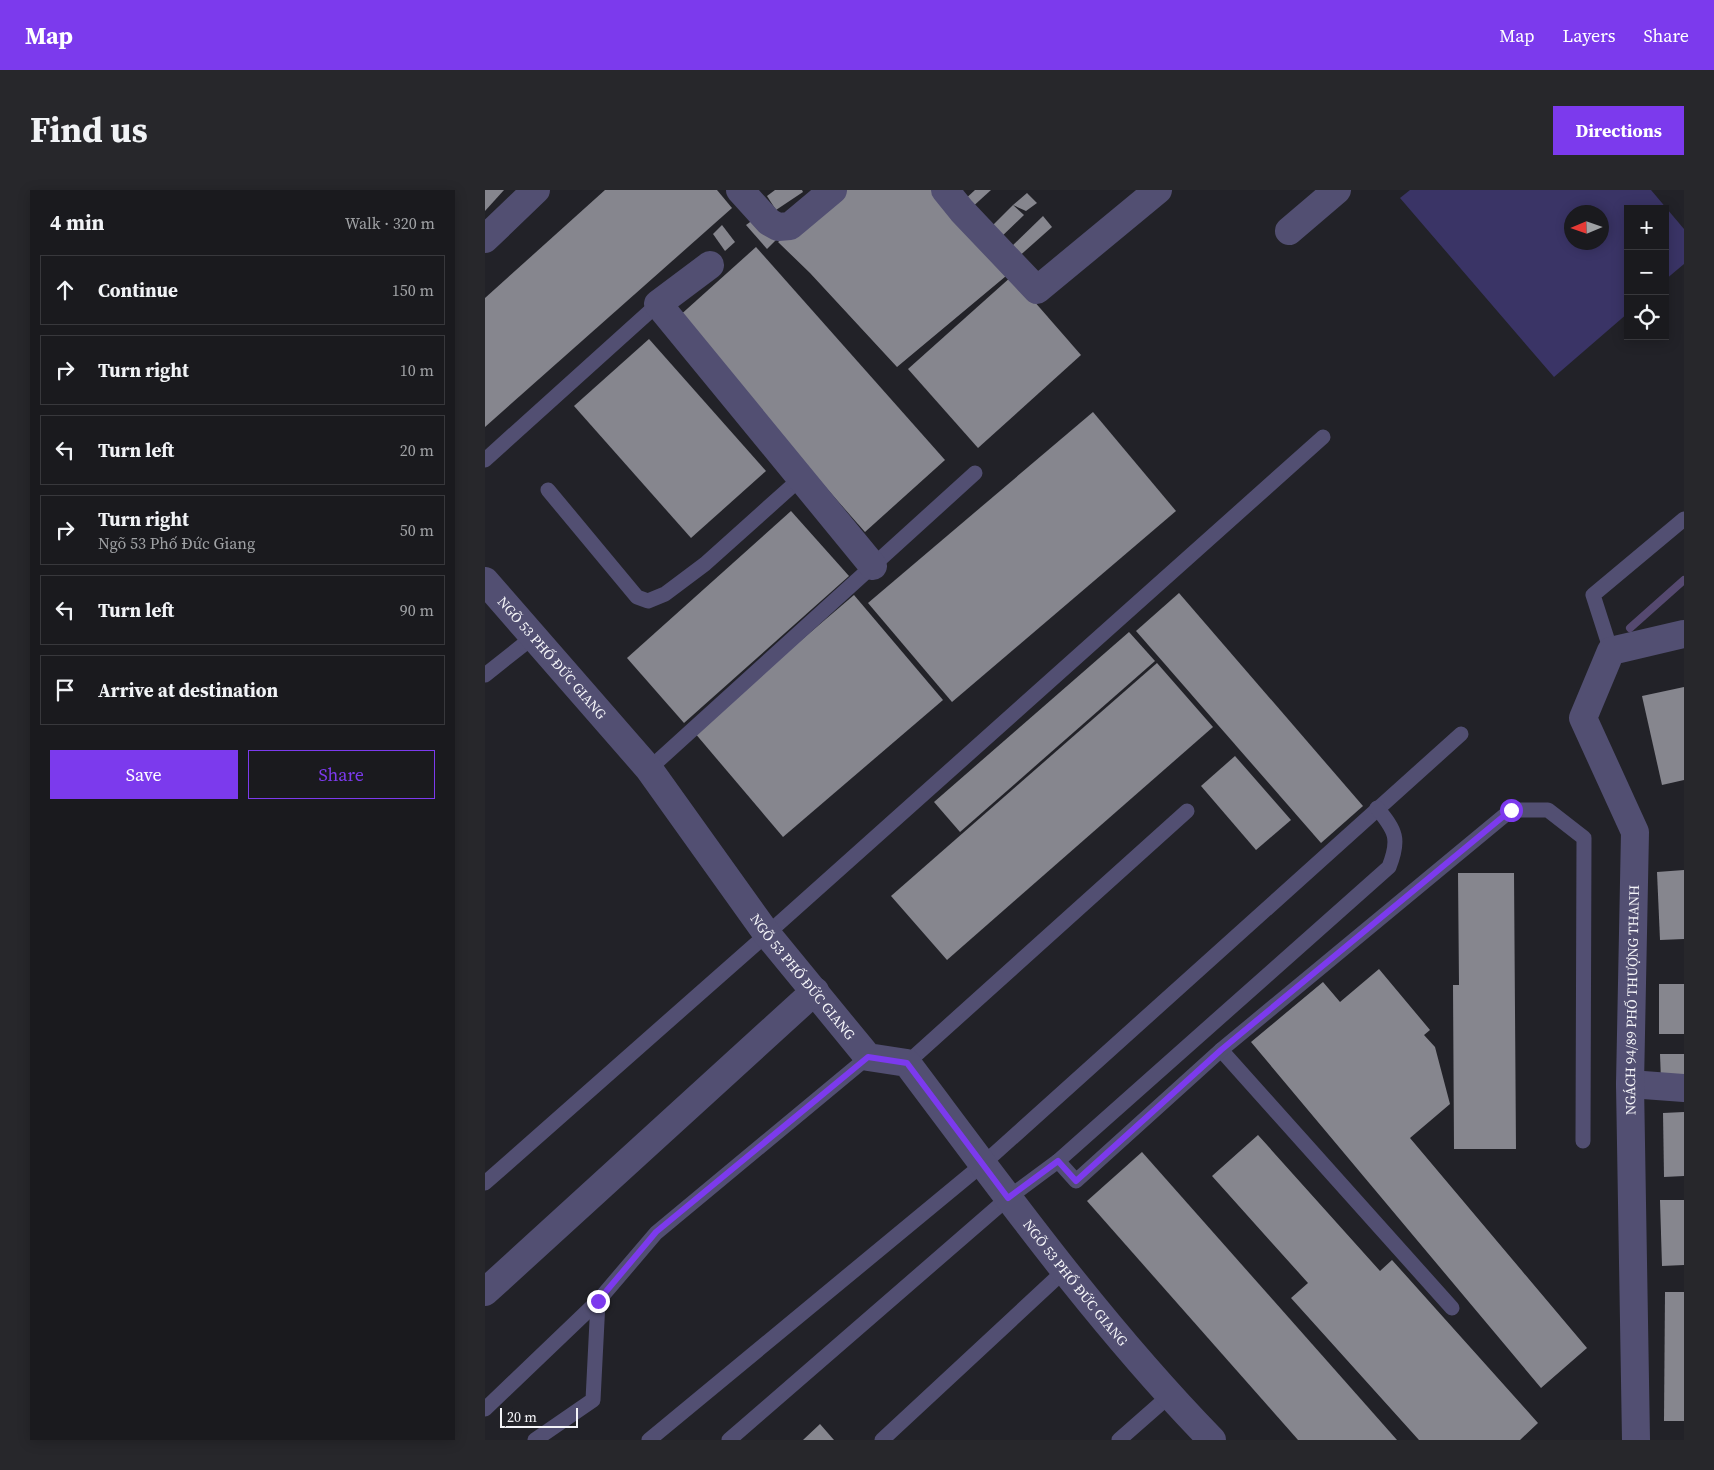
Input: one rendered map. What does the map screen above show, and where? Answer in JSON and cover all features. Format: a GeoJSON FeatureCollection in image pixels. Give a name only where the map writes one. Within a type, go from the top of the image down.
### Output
{"type":"FeatureCollection","features":[{"type":"Feature","properties":{"kind":"street"},"geometry":{"type":"LineString","coordinates":[[485,239],[536,190]]}},
{"type":"Feature","properties":{"kind":"street"},"geometry":{"type":"LineString","coordinates":[[740,190],[769,222],[778,226],[790,226],[833,190]]}},
{"type":"Feature","properties":{"kind":"street"},"geometry":{"type":"LineString","coordinates":[[945,190],[961,211],[1037,290],[1158,190]]}},
{"type":"Feature","properties":{"kind":"street"},"geometry":{"type":"LineString","coordinates":[[1289,231],[1337,190]]}},
{"type":"Feature","properties":{"kind":"street"},"geometry":{"type":"LineString","coordinates":[[710,265],[658,304],[873,566]]}},
{"type":"Feature","properties":{"kind":"street","name":"NGÕ 53 PHỐ ĐỨC GIANG"},"geometry":{"type":"LineString","coordinates":[[485,581],[649,769],[767,934],[868,1057]]}},
{"type":"Feature","properties":{"kind":"street"},"geometry":{"type":"LineString","coordinates":[[1611,651],[1684,634]]}},
{"type":"Feature","properties":{"kind":"street","name":"NGÁCH 94/89 PHỐ THƯỢNG THANH"},"geometry":{"type":"LineString","coordinates":[[1611,651],[1583,718],[1635,832],[1631,1084],[1636,1440]]}},
{"type":"Feature","properties":{"kind":"street"},"geometry":{"type":"LineString","coordinates":[[485,1292],[815,991]]}},
{"type":"Feature","properties":{"kind":"street"},"geometry":{"type":"LineString","coordinates":[[868,1057],[907,1063]]}},
{"type":"Feature","properties":{"kind":"street","name":"NGÕ 53 PHỐ ĐỨC GIANG"},"geometry":{"type":"LineString","coordinates":[[907,1063],[1008,1198],[1065,1270],[1169,1396],[1212,1440]]}},
{"type":"Feature","properties":{"kind":"street"},"geometry":{"type":"LineString","coordinates":[[1631,1084],[1684,1088]]}},
{"type":"Feature","properties":{"kind":"lane"},"geometry":{"type":"LineString","coordinates":[[485,460],[658,304]]}},
{"type":"Feature","properties":{"kind":"lane"},"geometry":{"type":"LineString","coordinates":[[485,1183],[767,934],[1323,437]]}},
{"type":"Feature","properties":{"kind":"lane"},"geometry":{"type":"LineString","coordinates":[[649,769],[975,473]]}},
{"type":"Feature","properties":{"kind":"lane"},"geometry":{"type":"LineString","coordinates":[[548,490],[637,597],[648,601],[665,594],[705,564],[801,478]]}},
{"type":"Feature","properties":{"kind":"lane"},"geometry":{"type":"LineString","coordinates":[[1611,651],[1593,595],[1684,519]]}},
{"type":"Feature","properties":{"kind":"lane"},"geometry":{"type":"LineString","coordinates":[[485,675],[533,637]]}},
{"type":"Feature","properties":{"kind":"lane"},"geometry":{"type":"LineString","coordinates":[[649,1440],[983,1164],[1461,734]]}},
{"type":"Feature","properties":{"kind":"lane"},"geometry":{"type":"LineString","coordinates":[[729,1440],[1008,1198],[1058,1161],[1389,866],[1395,850],[1392,827],[1377,808]]}},
{"type":"Feature","properties":{"kind":"lane"},"geometry":{"type":"LineString","coordinates":[[1058,1161],[1076,1181],[1221,1050],[1511,810],[1548,810],[1584,838],[1583,1141]]}},
{"type":"Feature","properties":{"kind":"lane"},"geometry":{"type":"LineString","coordinates":[[907,1063],[1187,811]]}},
{"type":"Feature","properties":{"kind":"lane"},"geometry":{"type":"LineString","coordinates":[[1221,1050],[1452,1308]]}},
{"type":"Feature","properties":{"kind":"lane"},"geometry":{"type":"LineString","coordinates":[[485,1409],[598,1301],[656,1232],[868,1057]]}},
{"type":"Feature","properties":{"kind":"lane"},"geometry":{"type":"LineString","coordinates":[[882,1440],[1065,1270]]}},
{"type":"Feature","properties":{"kind":"lane"},"geometry":{"type":"LineString","coordinates":[[535,1440],[593,1400],[598,1301]]}},
{"type":"Feature","properties":{"kind":"lane"},"geometry":{"type":"LineString","coordinates":[[1119,1440],[1169,1396]]}},
{"type":"Feature","properties":{"kind":"shaded area"},"geometry":{"type":"Polygon","coordinates":[[[1410,190],[1651,190],[1664,205],[1624,205],[1624,316],[1554,377],[1400,198],[1410,190]]]}},
{"type":"Feature","properties":{"kind":"shaded area"},"geometry":{"type":"Polygon","coordinates":[[[1669,211],[1684,229],[1684,264],[1669,277],[1669,211]]]}},
{"type":"Feature","properties":{"kind":"building"},"geometry":{"type":"Polygon","coordinates":[[[485,190],[504,190],[485,211],[485,190]]]}},
{"type":"Feature","properties":{"kind":"building"},"geometry":{"type":"Polygon","coordinates":[[[605,190],[717,190],[732,208],[485,427],[485,298],[605,190]]]}},
{"type":"Feature","properties":{"kind":"building"},"geometry":{"type":"Polygon","coordinates":[[[775,190],[802,190],[803,192],[776,210],[767,196],[775,190]]]}},
{"type":"Feature","properties":{"kind":"building"},"geometry":{"type":"Polygon","coordinates":[[[840,190],[937,190],[1012,271],[897,367],[810,273],[778,242],[840,190]]]}},
{"type":"Feature","properties":{"kind":"building"},"geometry":{"type":"Polygon","coordinates":[[[975,190],[991,190],[969,210],[962,202],[975,190]]]}},
{"type":"Feature","properties":{"kind":"building"},"geometry":{"type":"Polygon","coordinates":[[[1027,193],[1037,203],[1026,211],[1013,205],[1027,193]]]}},
{"type":"Feature","properties":{"kind":"building"},"geometry":{"type":"Polygon","coordinates":[[[1013,205],[1024,215],[998,240],[988,230],[1013,205]]]}},
{"type":"Feature","properties":{"kind":"building"},"geometry":{"type":"Polygon","coordinates":[[[1043,216],[1052,227],[1016,259],[1009,249],[1043,216]]]}},
{"type":"Feature","properties":{"kind":"building"},"geometry":{"type":"Polygon","coordinates":[[[757,217],[776,240],[767,249],[746,225],[757,217]]]}},
{"type":"Feature","properties":{"kind":"building"},"geometry":{"type":"Polygon","coordinates":[[[722,225],[735,242],[725,251],[713,234],[722,225]]]}},
{"type":"Feature","properties":{"kind":"building"},"geometry":{"type":"Polygon","coordinates":[[[756,247],[945,460],[865,532],[677,318],[756,247]]]}},
{"type":"Feature","properties":{"kind":"building"},"geometry":{"type":"Polygon","coordinates":[[[1012,276],[1081,355],[978,448],[908,369],[1012,276]]]}},
{"type":"Feature","properties":{"kind":"building"},"geometry":{"type":"Polygon","coordinates":[[[649,339],[766,471],[691,538],[574,406],[649,339]]]}},
{"type":"Feature","properties":{"kind":"building"},"geometry":{"type":"Polygon","coordinates":[[[1093,412],[1176,511],[952,702],[868,603],[1093,412]]]}},
{"type":"Feature","properties":{"kind":"building"},"geometry":{"type":"Polygon","coordinates":[[[791,511],[849,576],[684,723],[627,658],[791,511]]]}},
{"type":"Feature","properties":{"kind":"building"},"geometry":{"type":"Polygon","coordinates":[[[1179,593],[1363,806],[1321,843],[1136,631],[1179,593]]]}},
{"type":"Feature","properties":{"kind":"building"},"geometry":{"type":"Polygon","coordinates":[[[854,595],[943,700],[783,837],[694,732],[854,595]]]}},
{"type":"Feature","properties":{"kind":"building"},"geometry":{"type":"Polygon","coordinates":[[[1129,632],[1155,661],[960,832],[934,802],[1129,632]]]}},
{"type":"Feature","properties":{"kind":"building"},"geometry":{"type":"Polygon","coordinates":[[[1157,663],[1213,727],[947,960],[891,896],[1157,663]]]}},
{"type":"Feature","properties":{"kind":"building"},"geometry":{"type":"Polygon","coordinates":[[[1684,687],[1684,780],[1662,785],[1642,696],[1684,687]]]}},
{"type":"Feature","properties":{"kind":"building"},"geometry":{"type":"Polygon","coordinates":[[[1235,756],[1291,820],[1256,850],[1201,786],[1235,756]]]}},
{"type":"Feature","properties":{"kind":"building"},"geometry":{"type":"Polygon","coordinates":[[[1684,870],[1684,939],[1660,940],[1657,872],[1684,870]]]}},
{"type":"Feature","properties":{"kind":"building"},"geometry":{"type":"Polygon","coordinates":[[[1458,873],[1514,873],[1516,1149],[1454,1149],[1453,985],[1459,985],[1458,873]]]}},
{"type":"Feature","properties":{"kind":"building"},"geometry":{"type":"Polygon","coordinates":[[[1379,969],[1430,1030],[1424,1035],[1435,1047],[1450,1104],[1410,1138],[1587,1348],[1541,1388],[1251,1042],[1323,982],[1340,1002],[1379,969]]]}},
{"type":"Feature","properties":{"kind":"building"},"geometry":{"type":"Polygon","coordinates":[[[1659,984],[1684,984],[1684,1034],[1659,1034],[1659,984]]]}},
{"type":"Feature","properties":{"kind":"building"},"geometry":{"type":"Polygon","coordinates":[[[1660,1054],[1684,1054],[1684,1080],[1661,1080],[1660,1054]]]}},
{"type":"Feature","properties":{"kind":"building"},"geometry":{"type":"Polygon","coordinates":[[[1684,1112],[1684,1176],[1664,1177],[1663,1113],[1684,1112]]]}},
{"type":"Feature","properties":{"kind":"building"},"geometry":{"type":"Polygon","coordinates":[[[1258,1135],[1380,1271],[1392,1260],[1538,1423],[1520,1440],[1419,1440],[1291,1298],[1308,1283],[1212,1176],[1258,1135]]]}},
{"type":"Feature","properties":{"kind":"building"},"geometry":{"type":"Polygon","coordinates":[[[1142,1152],[1397,1440],[1298,1440],[1087,1201],[1142,1152]]]}},
{"type":"Feature","properties":{"kind":"building"},"geometry":{"type":"Polygon","coordinates":[[[1660,1200],[1684,1200],[1684,1265],[1662,1266],[1660,1200]]]}},
{"type":"Feature","properties":{"kind":"building"},"geometry":{"type":"Polygon","coordinates":[[[1665,1292],[1684,1292],[1684,1421],[1664,1421],[1665,1292]]]}},
{"type":"Feature","properties":{"kind":"building"},"geometry":{"type":"Polygon","coordinates":[[[820,1424],[834,1440],[803,1440],[820,1424]]]}},
{"type":"Feature","properties":{"kind":"waterway"},"geometry":{"type":"LineString","coordinates":[[1630,628],[1684,580]]}},
{"type":"Feature","properties":{"kind":"route"},"geometry":{"type":"LineString","coordinates":[[598,1301],[656,1232],[868,1057],[907,1063],[1008,1198],[1058,1161],[1076,1181],[1221,1050],[1511,810]]}}]}
